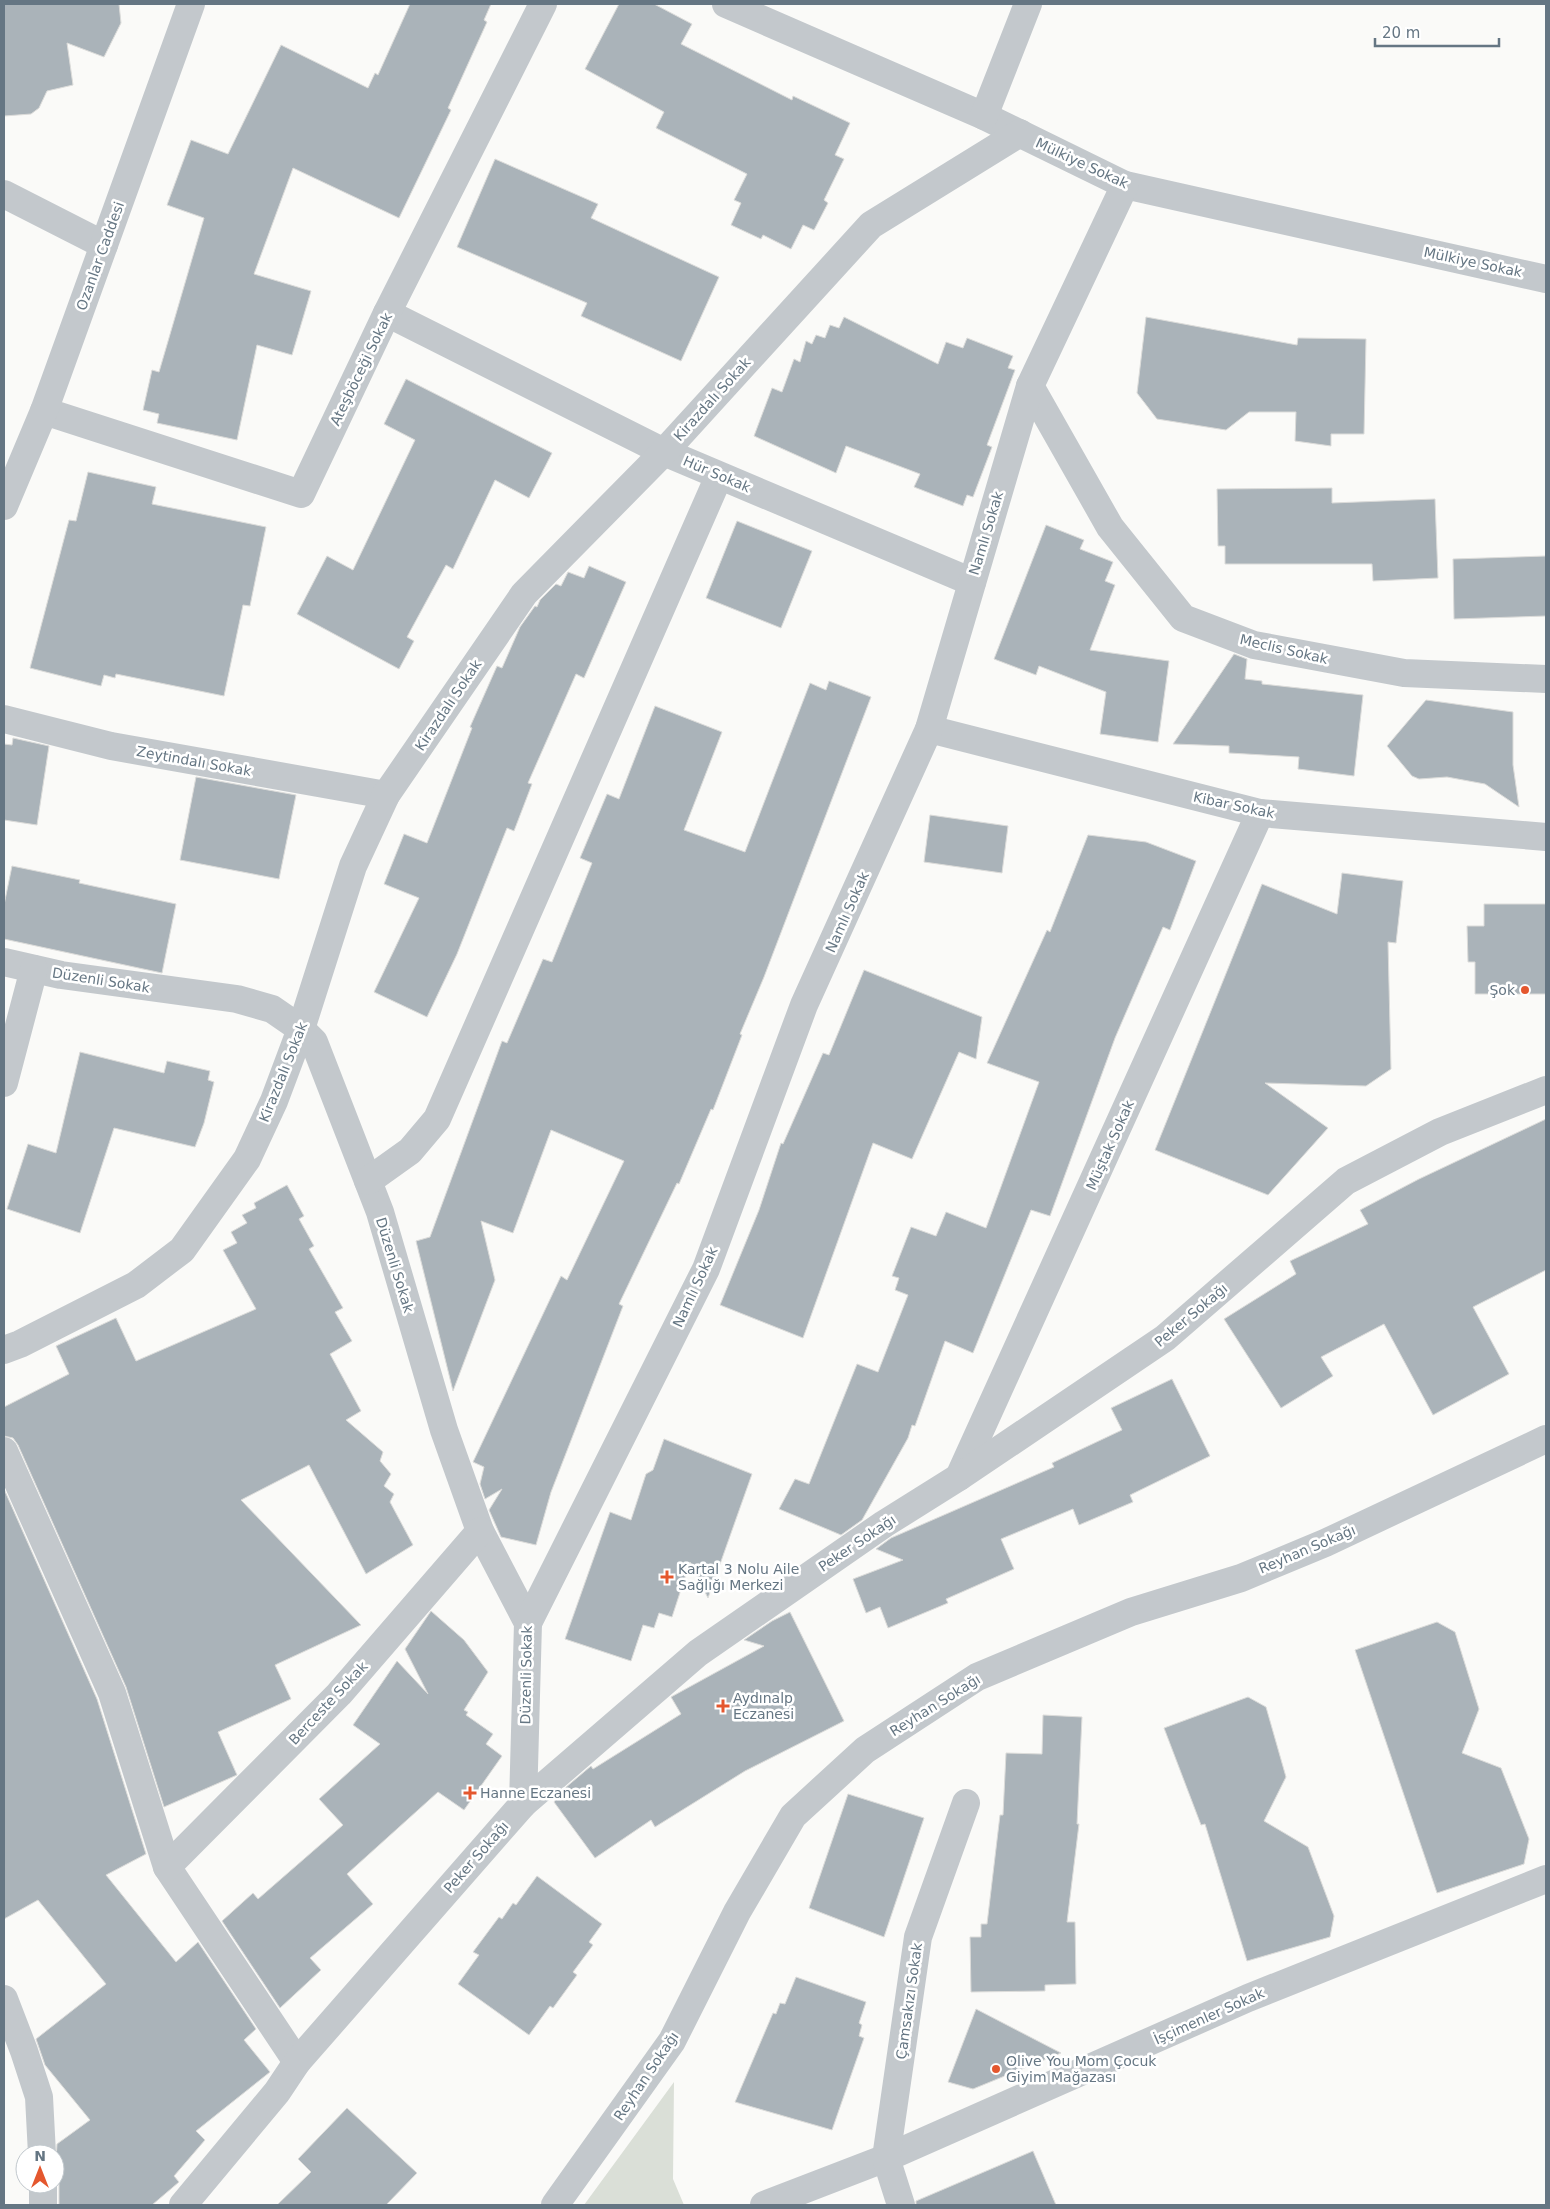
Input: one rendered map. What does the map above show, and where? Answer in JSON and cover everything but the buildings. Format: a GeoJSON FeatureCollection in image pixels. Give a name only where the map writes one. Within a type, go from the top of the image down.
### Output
{"type":"FeatureCollection","features":[{"type":"Feature","properties":{"kind":"street","name":"Ozanlar Caddesi"},"geometry":{"type":"LineString","coordinates":[[4,506],[44,411],[191,4]]}},
{"type":"Feature","properties":{"kind":"street","name":"Ateşböceği Sokak"},"geometry":{"type":"LineString","coordinates":[[44,411],[301,494],[387,313],[542,4]]}},
{"type":"Feature","properties":{"kind":"street","name":"Mülkiye Sokak"},"geometry":{"type":"LineString","coordinates":[[726,4],[984,116],[1125,185],[1546,278]]}},
{"type":"Feature","properties":{"kind":"street"},"geometry":{"type":"LineString","coordinates":[[984,116],[1028,4]]}},
{"type":"Feature","properties":{"kind":"street","name":"Kirazdalı Sokak"},"geometry":{"type":"LineString","coordinates":[[4,1350],[20,1344],[136,1285],[182,1250],[246,1159],[274,1101],[301,1029],[354,866],[386,796],[524,594],[664,452],[871,225],[1020,133]]}},
{"type":"Feature","properties":{"kind":"street","name":"Namlı Sokak"},"geometry":{"type":"LineString","coordinates":[[528,1623],[706,1269],[804,1005],[929,729],[1030,386],[1125,185]]}},
{"type":"Feature","properties":{"kind":"street"},"geometry":{"type":"LineString","coordinates":[[4,194],[104,245]]}},
{"type":"Feature","properties":{"kind":"street","name":"Hür Sokak"},"geometry":{"type":"LineString","coordinates":[[387,313],[664,452],[972,582]]}},
{"type":"Feature","properties":{"kind":"street","name":"Meclis Sokak"},"geometry":{"type":"LineString","coordinates":[[1030,386],[1110,526],[1183,618],[1254,645],[1404,673],[1546,679]]}},
{"type":"Feature","properties":{"kind":"street"},"geometry":{"type":"LineString","coordinates":[[368,1181],[410,1151],[437,1119],[719,476]]}},
{"type":"Feature","properties":{"kind":"street","name":"Zeytindalı Sokak"},"geometry":{"type":"LineString","coordinates":[[4,719],[111,746],[386,796]]}},
{"type":"Feature","properties":{"kind":"street","name":"Kibar Sokak"},"geometry":{"type":"LineString","coordinates":[[929,729],[1260,813],[1546,837]]}},
{"type":"Feature","properties":{"kind":"street","name":"Müştak Sokak"},"geometry":{"type":"LineString","coordinates":[[959,1477],[1260,813]]}},
{"type":"Feature","properties":{"kind":"street","name":"Düzenli Sokak"},"geometry":{"type":"LineString","coordinates":[[4,962],[61,975],[237,999],[272,1009],[301,1029],[314,1042],[380,1212],[444,1430],[480,1531],[528,1623],[523,1804]]}},
{"type":"Feature","properties":{"kind":"street"},"geometry":{"type":"LineString","coordinates":[[4,1083],[34,969]]}},
{"type":"Feature","properties":{"kind":"street","name":"Peker Sokağı"},"geometry":{"type":"LineString","coordinates":[[183,2205],[277,2092],[297,2062],[523,1804],[698,1653],[884,1524],[959,1477],[1166,1338],[1346,1181],[1440,1132],[1546,1090]]}},
{"type":"Feature","properties":{"kind":"street","name":"Reyhan Sokağı"},"geometry":{"type":"LineString","coordinates":[[555,2205],[672,2041],[737,1912],[793,1816],[865,1750],[977,1677],[1130,1612],[1241,1578],[1325,1543],[1546,1439]]}},
{"type":"Feature","properties":{"kind":"street"},"geometry":{"type":"LineString","coordinates":[[4,1450],[112,1693],[167,1867],[297,2062]]}},
{"type":"Feature","properties":{"kind":"street","name":"Berceste Sokak"},"geometry":{"type":"LineString","coordinates":[[167,1867],[339,1694],[480,1531]]}},
{"type":"Feature","properties":{"kind":"street","name":"Çamsakızı Sokak"},"geometry":{"type":"LineString","coordinates":[[901,2205],[886,2158],[918,1937],[966,1802]]}},
{"type":"Feature","properties":{"kind":"street","name":"İşçimenler Sokak"},"geometry":{"type":"LineString","coordinates":[[764,2205],[886,2158],[1248,1998],[1546,1879]]}},
{"type":"Feature","properties":{"kind":"street"},"geometry":{"type":"LineString","coordinates":[[4,1999],[39,2097],[41,2144]]}},
{"type":"Feature","properties":{"kind":"shaded area"},"geometry":{"type":"Polygon","coordinates":[[[674,2082],[673,2179],[684,2205],[584,2205],[674,2082]]]}},
{"type":"Feature","properties":{"kind":"place","name":"Şok"},"geometry":{"type":"Point","coordinates":[1525,990]}},
{"type":"Feature","properties":{"kind":"place","name":"Kartal 3 Nolu Aile Sağlığı Merkezi"},"geometry":{"type":"Point","coordinates":[667,1577]}},
{"type":"Feature","properties":{"kind":"place","name":"Aydınalp Eczanesi"},"geometry":{"type":"Point","coordinates":[723,1706]}},
{"type":"Feature","properties":{"kind":"place","name":"Hanne Eczanesi"},"geometry":{"type":"Point","coordinates":[470,1793]}},
{"type":"Feature","properties":{"kind":"place","name":"Olive You Mom Çocuk Giyim Mağazası"},"geometry":{"type":"Point","coordinates":[996,2069]}}]}
